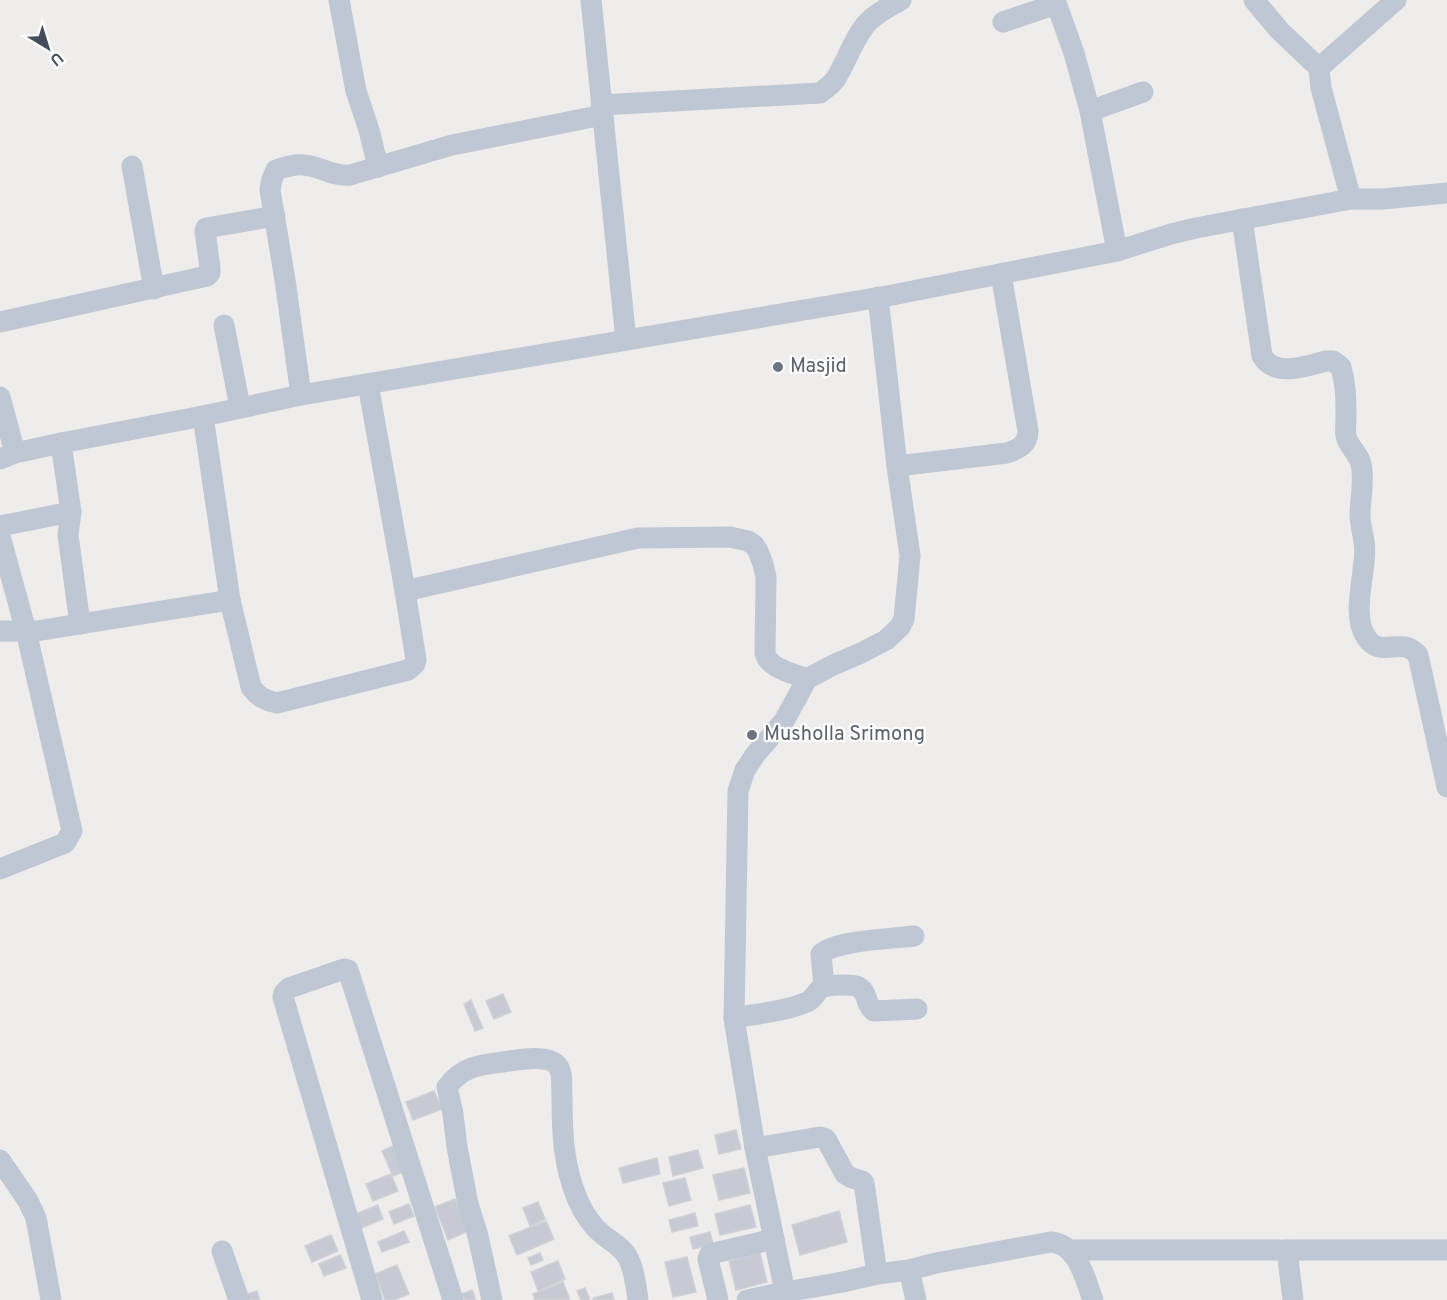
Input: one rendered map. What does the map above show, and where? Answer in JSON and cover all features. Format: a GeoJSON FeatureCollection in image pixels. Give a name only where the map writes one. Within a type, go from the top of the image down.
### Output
{"type":"FeatureCollection","features":[{"type":"Feature","properties":{"kind":"street"},"geometry":{"type":"LineString","coordinates":[[339,0],[356,91],[378,167]]}},
{"type":"Feature","properties":{"kind":"street"},"geometry":{"type":"LineString","coordinates":[[591,0],[626,340]]}},
{"type":"Feature","properties":{"kind":"street"},"geometry":{"type":"LineString","coordinates":[[300,395],[285,280],[270,190],[276,170],[288,166],[304,165],[341,176],[350,175],[452,145],[602,110],[820,93],[839,74],[868,21],[901,0]]}},
{"type":"Feature","properties":{"kind":"street"},"geometry":{"type":"LineString","coordinates":[[1254,0],[1279,30],[1319,68],[1321,88],[1351,198]]}},
{"type":"Feature","properties":{"kind":"street"},"geometry":{"type":"LineString","coordinates":[[1319,68],[1396,0]]}},
{"type":"Feature","properties":{"kind":"street"},"geometry":{"type":"LineString","coordinates":[[1003,22],[1056,2],[1074,53],[1090,111],[1117,251]]}},
{"type":"Feature","properties":{"kind":"street"},"geometry":{"type":"LineString","coordinates":[[1090,111],[1143,92]]}},
{"type":"Feature","properties":{"kind":"street"},"geometry":{"type":"LineString","coordinates":[[132,166],[154,289]]}},
{"type":"Feature","properties":{"kind":"street"},"geometry":{"type":"LineString","coordinates":[[0,397],[7,456],[300,395],[1001,274],[1117,251],[1171,234],[1351,198],[1383,199],[1447,193]]}},
{"type":"Feature","properties":{"kind":"street"},"geometry":{"type":"LineString","coordinates":[[0,322],[209,275],[206,228],[274,216]]}},
{"type":"Feature","properties":{"kind":"street"},"geometry":{"type":"LineString","coordinates":[[1242,219],[1264,360],[1272,367],[1284,369],[1333,361],[1341,367],[1345,390],[1346,437],[1359,458],[1362,473],[1360,514],[1365,544],[1360,626],[1374,647],[1397,646],[1407,648],[1419,655],[1447,787]]}},
{"type":"Feature","properties":{"kind":"street"},"geometry":{"type":"LineString","coordinates":[[897,466],[1007,453],[1023,446],[1026,441],[1028,431],[1001,274]]}},
{"type":"Feature","properties":{"kind":"street"},"geometry":{"type":"LineString","coordinates":[[785,1292],[755,1148],[734,1018],[738,790],[745,770],[784,721],[807,679],[886,639],[900,627],[904,619],[910,556],[897,466],[878,297]]}},
{"type":"Feature","properties":{"kind":"street"},"geometry":{"type":"LineString","coordinates":[[224,325],[240,407]]}},
{"type":"Feature","properties":{"kind":"street"},"geometry":{"type":"LineString","coordinates":[[202,416],[231,600],[251,687],[265,700],[277,703],[404,672],[412,667],[416,660],[368,384]]}},
{"type":"Feature","properties":{"kind":"street"},"geometry":{"type":"LineString","coordinates":[[61,443],[71,512],[68,535],[80,624]]}},
{"type":"Feature","properties":{"kind":"street"},"geometry":{"type":"LineString","coordinates":[[0,526],[71,512]]}},
{"type":"Feature","properties":{"kind":"street"},"geometry":{"type":"LineString","coordinates":[[0,536],[26,631],[72,831],[65,843],[0,869]]}},
{"type":"Feature","properties":{"kind":"street"},"geometry":{"type":"LineString","coordinates":[[405,591],[638,538],[730,537],[748,541],[754,545],[763,564],[766,577],[766,657],[775,666],[807,679]]}},
{"type":"Feature","properties":{"kind":"street"},"geometry":{"type":"LineString","coordinates":[[0,632],[36,631],[231,600]]}},
{"type":"Feature","properties":{"kind":"street"},"geometry":{"type":"LineString","coordinates":[[824,987],[821,954],[826,950],[841,944],[914,936]]}},
{"type":"Feature","properties":{"kind":"street"},"geometry":{"type":"LineString","coordinates":[[372,1300],[283,997],[289,988],[344,969],[348,970],[453,1300]]}},
{"type":"Feature","properties":{"kind":"street"},"geometry":{"type":"LineString","coordinates":[[734,1018],[787,1008],[807,1002],[824,987],[851,984],[864,992],[867,1004],[874,1011],[917,1009]]}},
{"type":"Feature","properties":{"kind":"street"},"geometry":{"type":"LineString","coordinates":[[492,1300],[456,1148],[453,1114],[447,1088],[452,1081],[473,1066],[523,1059],[544,1059],[556,1064],[560,1069],[563,1140],[571,1182],[587,1219],[630,1260],[638,1300]]}},
{"type":"Feature","properties":{"kind":"street"},"geometry":{"type":"LineString","coordinates":[[755,1148],[820,1137],[826,1139],[845,1174],[864,1184],[877,1274]]}},
{"type":"Feature","properties":{"kind":"street"},"geometry":{"type":"LineString","coordinates":[[0,1160],[28,1201],[36,1218],[51,1300]]}},
{"type":"Feature","properties":{"kind":"street"},"geometry":{"type":"LineString","coordinates":[[718,1300],[708,1260],[710,1254],[774,1239]]}},
{"type":"Feature","properties":{"kind":"street"},"geometry":{"type":"LineString","coordinates":[[747,1300],[785,1292],[845,1291],[877,1274],[909,1270],[1051,1242],[1064,1245],[1070,1250],[1079,1264],[1093,1300]]}},
{"type":"Feature","properties":{"kind":"street"},"geometry":{"type":"LineString","coordinates":[[1070,1250],[1447,1250]]}},
{"type":"Feature","properties":{"kind":"street"},"geometry":{"type":"LineString","coordinates":[[1287,1250],[1293,1300]]}},
{"type":"Feature","properties":{"kind":"street"},"geometry":{"type":"LineString","coordinates":[[222,1251],[239,1300]]}},
{"type":"Feature","properties":{"kind":"street"},"geometry":{"type":"LineString","coordinates":[[909,1270],[916,1300]]}},
{"type":"Feature","properties":{"kind":"building"},"geometry":{"type":"Polygon","coordinates":[[[503,994],[511,1012],[494,1019],[486,1001],[503,994]]]}},
{"type":"Feature","properties":{"kind":"building"},"geometry":{"type":"Polygon","coordinates":[[[471,1000],[483,1028],[475,1031],[464,1004],[471,1000]]]}},
{"type":"Feature","properties":{"kind":"building"},"geometry":{"type":"Polygon","coordinates":[[[434,1091],[442,1109],[413,1120],[406,1102],[434,1091]]]}},
{"type":"Feature","properties":{"kind":"building"},"geometry":{"type":"Polygon","coordinates":[[[736,1130],[741,1149],[719,1154],[715,1135],[736,1130]]]}},
{"type":"Feature","properties":{"kind":"building"},"geometry":{"type":"Polygon","coordinates":[[[393,1146],[403,1172],[393,1176],[382,1151],[393,1146]]]}},
{"type":"Feature","properties":{"kind":"building"},"geometry":{"type":"Polygon","coordinates":[[[698,1150],[703,1168],[673,1176],[669,1157],[698,1150]]]}},
{"type":"Feature","properties":{"kind":"building"},"geometry":{"type":"Polygon","coordinates":[[[657,1158],[660,1174],[623,1183],[619,1168],[657,1158]]]}},
{"type":"Feature","properties":{"kind":"building"},"geometry":{"type":"Polygon","coordinates":[[[744,1168],[750,1193],[719,1200],[713,1175],[744,1168]]]}},
{"type":"Feature","properties":{"kind":"building"},"geometry":{"type":"Polygon","coordinates":[[[391,1174],[398,1191],[373,1201],[366,1184],[391,1174]]]}},
{"type":"Feature","properties":{"kind":"building"},"geometry":{"type":"Polygon","coordinates":[[[685,1178],[691,1200],[669,1206],[663,1183],[685,1178]]]}},
{"type":"Feature","properties":{"kind":"building"},"geometry":{"type":"Polygon","coordinates":[[[455,1199],[468,1231],[448,1240],[435,1207],[455,1199]]]}},
{"type":"Feature","properties":{"kind":"building"},"geometry":{"type":"Polygon","coordinates":[[[538,1202],[545,1219],[530,1226],[523,1208],[538,1202]]]}},
{"type":"Feature","properties":{"kind":"building"},"geometry":{"type":"Polygon","coordinates":[[[409,1204],[414,1216],[394,1224],[389,1212],[409,1204]]]}},
{"type":"Feature","properties":{"kind":"building"},"geometry":{"type":"Polygon","coordinates":[[[378,1205],[383,1219],[359,1229],[353,1215],[378,1205]]]}},
{"type":"Feature","properties":{"kind":"building"},"geometry":{"type":"Polygon","coordinates":[[[750,1205],[756,1227],[720,1235],[715,1214],[750,1205]]]}},
{"type":"Feature","properties":{"kind":"building"},"geometry":{"type":"Polygon","coordinates":[[[839,1211],[847,1242],[800,1255],[792,1225],[839,1211]]]}},
{"type":"Feature","properties":{"kind":"building"},"geometry":{"type":"Polygon","coordinates":[[[695,1213],[698,1226],[672,1232],[669,1220],[695,1213]]]}},
{"type":"Feature","properties":{"kind":"building"},"geometry":{"type":"Polygon","coordinates":[[[546,1221],[554,1239],[517,1255],[509,1236],[546,1221]]]}},
{"type":"Feature","properties":{"kind":"building"},"geometry":{"type":"Polygon","coordinates":[[[404,1231],[409,1242],[382,1252],[378,1242],[404,1231]]]}},
{"type":"Feature","properties":{"kind":"building"},"geometry":{"type":"Polygon","coordinates":[[[710,1232],[713,1244],[693,1249],[690,1237],[710,1232]]]}},
{"type":"Feature","properties":{"kind":"building"},"geometry":{"type":"Polygon","coordinates":[[[331,1235],[338,1251],[312,1262],[305,1246],[331,1235]]]}},
{"type":"Feature","properties":{"kind":"building"},"geometry":{"type":"Polygon","coordinates":[[[540,1253],[543,1260],[531,1265],[528,1258],[540,1253]]]}},
{"type":"Feature","properties":{"kind":"building"},"geometry":{"type":"Polygon","coordinates":[[[760,1253],[767,1282],[736,1290],[729,1261],[760,1253]]]}},
{"type":"Feature","properties":{"kind":"building"},"geometry":{"type":"Polygon","coordinates":[[[340,1255],[346,1268],[324,1276],[319,1264],[340,1255]]]}},
{"type":"Feature","properties":{"kind":"building"},"geometry":{"type":"Polygon","coordinates":[[[687,1257],[696,1292],[673,1297],[665,1262],[687,1257]]]}},
{"type":"Feature","properties":{"kind":"building"},"geometry":{"type":"Polygon","coordinates":[[[558,1261],[565,1279],[538,1291],[531,1272],[558,1261]]]}},
{"type":"Feature","properties":{"kind":"building"},"geometry":{"type":"Polygon","coordinates":[[[397,1265],[409,1294],[394,1300],[385,1300],[375,1274],[397,1265]]]}},
{"type":"Feature","properties":{"kind":"building"},"geometry":{"type":"Polygon","coordinates":[[[563,1282],[570,1300],[535,1300],[533,1294],[563,1282]]]}},
{"type":"Feature","properties":{"kind":"building"},"geometry":{"type":"Polygon","coordinates":[[[585,1288],[590,1300],[581,1300],[577,1291],[585,1288]]]}},
{"type":"Feature","properties":{"kind":"building"},"geometry":{"type":"Polygon","coordinates":[[[472,1290],[476,1300],[465,1300],[462,1294],[472,1290]]]}},
{"type":"Feature","properties":{"kind":"building"},"geometry":{"type":"Polygon","coordinates":[[[257,1291],[260,1300],[249,1300],[247,1294],[257,1291]]]}},
{"type":"Feature","properties":{"kind":"building"},"geometry":{"type":"Polygon","coordinates":[[[612,1293],[614,1300],[593,1300],[593,1298],[612,1293]]]}},
{"type":"Feature","properties":{"kind":"place","name":"Masjid"},"geometry":{"type":"Point","coordinates":[778,367]}},
{"type":"Feature","properties":{"kind":"place","name":"Musholla Srimong"},"geometry":{"type":"Point","coordinates":[752,735]}}]}
